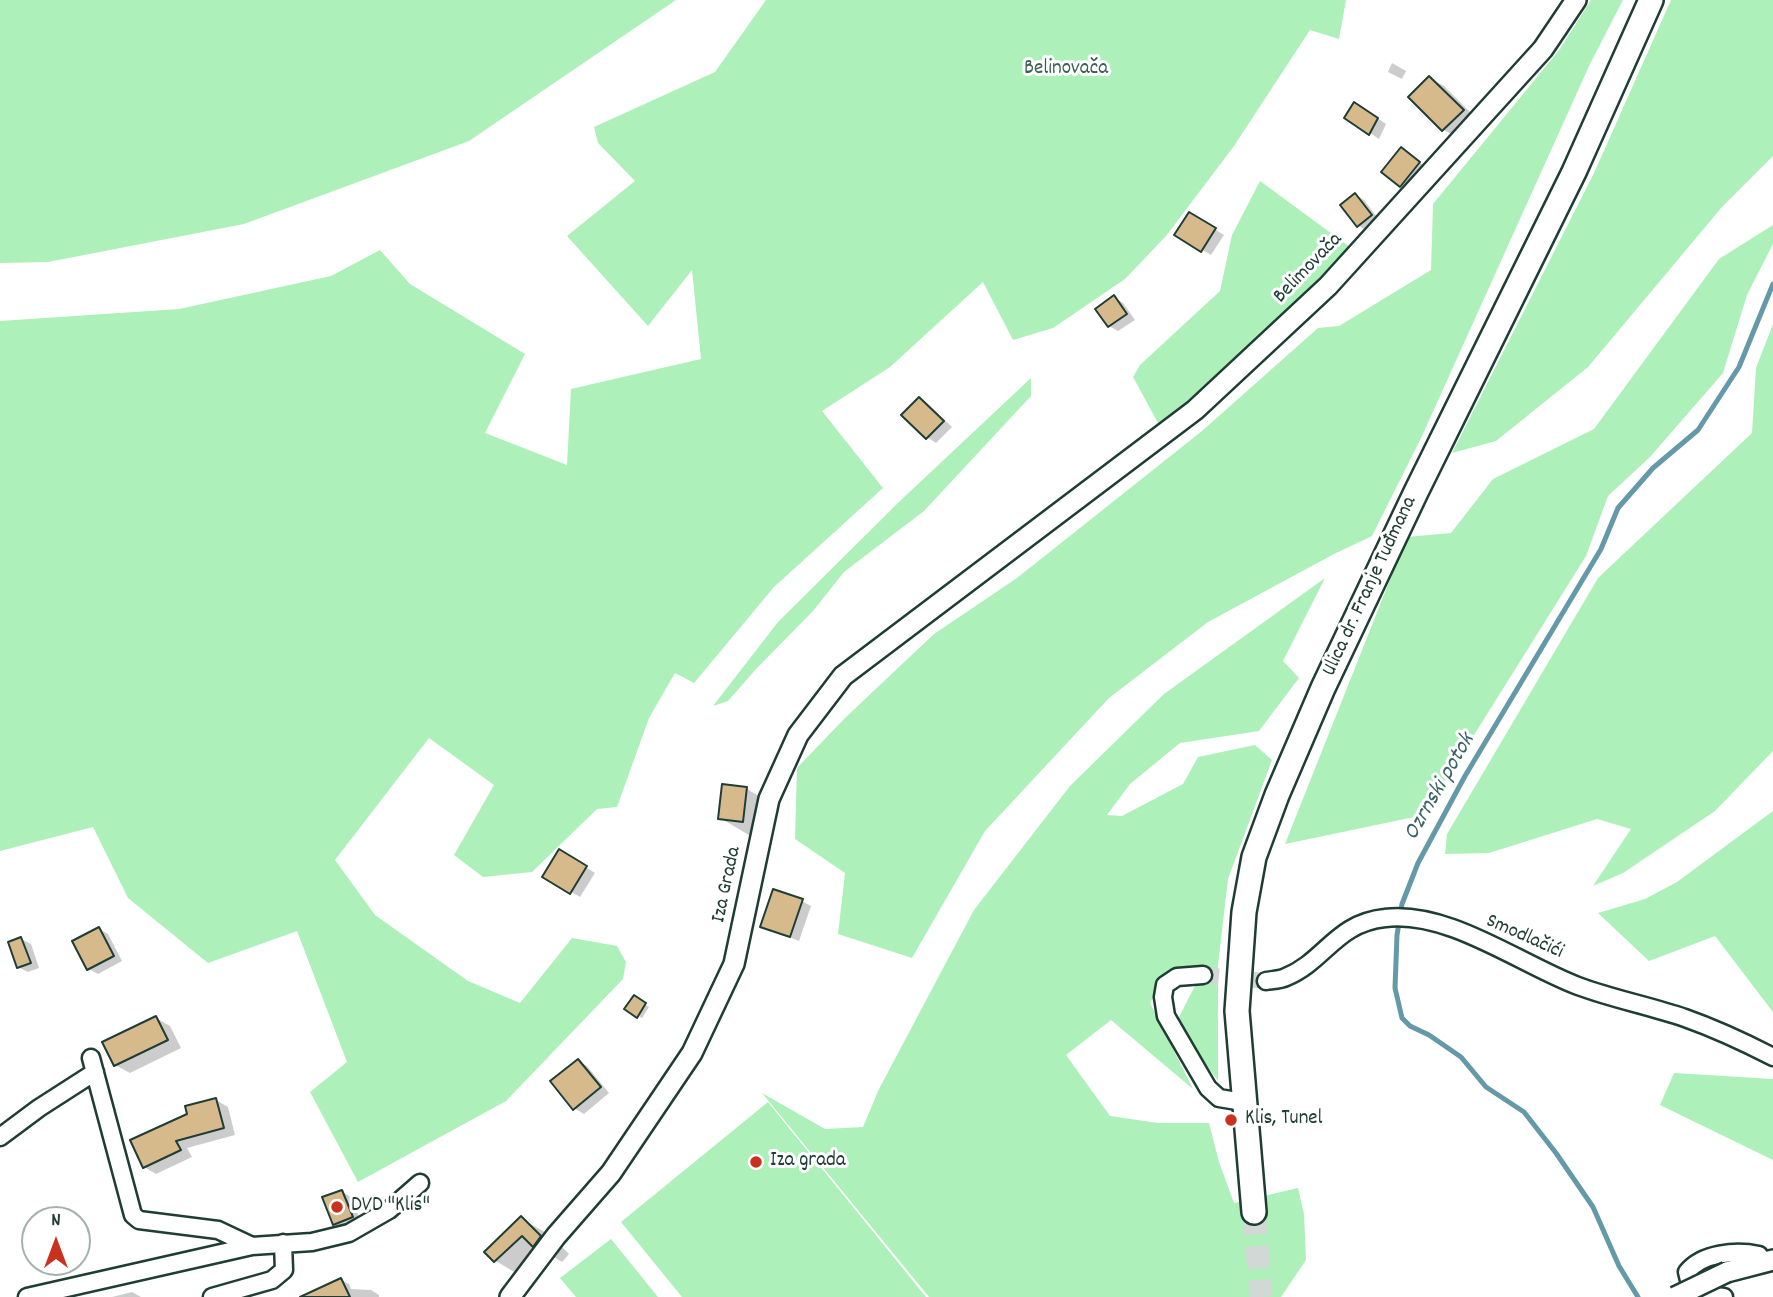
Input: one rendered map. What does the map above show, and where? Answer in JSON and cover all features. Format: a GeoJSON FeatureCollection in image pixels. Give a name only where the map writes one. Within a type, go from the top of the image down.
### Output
{"type":"FeatureCollection","features":[{"type":"Feature","properties":{"kind":"main road","name":"Ulica dr. Franje Tuđmana"},"geometry":{"type":"LineString","coordinates":[[1254,1212],[1237,1010],[1244,912],[1254,857],[1277,795],[1323,688],[1416,492],[1574,172],[1650,0]]}},
{"type":"Feature","properties":{"kind":"street","name":"Belimovača"},"geometry":{"type":"LineString","coordinates":[[1035,530],[1195,410],[1328,286],[1542,49],[1576,0]]}},
{"type":"Feature","properties":{"kind":"street","name":"Iza Grada"},"geometry":{"type":"LineString","coordinates":[[510,1297],[556,1236],[611,1173],[692,1053],[733,964],[769,799],[798,735],[843,676],[1035,530]]}},
{"type":"Feature","properties":{"kind":"street","name":"Smodlačići"},"geometry":{"type":"LineString","coordinates":[[1266,981],[1284,979],[1301,969],[1352,926],[1385,918],[1429,919],[1578,985],[1716,1029],[1773,1057]]}},
{"type":"Feature","properties":{"kind":"street"},"geometry":{"type":"LineString","coordinates":[[1203,975],[1177,977],[1165,985],[1163,997],[1166,1016],[1208,1088],[1219,1098],[1243,1102]]}},
{"type":"Feature","properties":{"kind":"street"},"geometry":{"type":"LineString","coordinates":[[0,1137],[93,1065],[133,1214],[139,1220],[218,1230],[252,1246]]}},
{"type":"Feature","properties":{"kind":"street"},"geometry":{"type":"LineString","coordinates":[[27,1297],[252,1246],[313,1242],[349,1233],[389,1210],[420,1183]]}},
{"type":"Feature","properties":{"kind":"street"},"geometry":{"type":"LineString","coordinates":[[212,1297],[272,1280],[284,1270],[283,1243]]}},
{"type":"Feature","properties":{"kind":"street"},"geometry":{"type":"LineString","coordinates":[[1724,1297],[1710,1296],[1697,1290],[1688,1281],[1687,1272],[1694,1264],[1731,1254],[1748,1253],[1768,1260]]}},
{"type":"Feature","properties":{"kind":"street"},"geometry":{"type":"LineString","coordinates":[[1675,1297],[1727,1272],[1768,1260]]}},
{"type":"Feature","properties":{"kind":"green space"},"geometry":{"type":"Polygon","coordinates":[[[0,0],[676,0],[469,141],[244,224],[48,262],[0,263],[0,0]]]}},
{"type":"Feature","properties":{"kind":"green space","name":"Belinovača"},"geometry":{"type":"Polygon","coordinates":[[[766,0],[1346,0],[1339,39],[1310,30],[1234,146],[1166,236],[1125,279],[1053,328],[1013,340],[983,282],[890,367],[822,411],[883,488],[774,587],[694,683],[675,673],[649,718],[617,807],[597,809],[532,872],[483,877],[454,855],[494,785],[429,738],[335,860],[375,915],[468,981],[520,1003],[572,938],[617,946],[626,962],[623,979],[506,1101],[358,1182],[310,1092],[347,1062],[297,931],[208,963],[128,898],[93,827],[0,851],[0,321],[179,309],[331,276],[380,250],[410,284],[525,354],[485,433],[567,465],[571,389],[701,359],[692,270],[648,326],[567,236],[635,181],[598,143],[594,127],[715,72],[766,0]]]}},
{"type":"Feature","properties":{"kind":"green space"},"geometry":{"type":"Polygon","coordinates":[[[1591,0],[1623,0],[1590,64],[1422,436],[1372,536],[1208,622],[1109,698],[985,831],[912,958],[838,934],[845,873],[795,839],[797,768],[845,718],[934,634],[1017,578],[1202,431],[1318,328],[1339,326],[1431,270],[1433,204],[1560,49],[1591,0]]]}},
{"type":"Feature","properties":{"kind":"green space"},"geometry":{"type":"Polygon","coordinates":[[[1671,0],[1773,0],[1773,156],[1722,207],[1588,367],[1496,441],[1452,453],[1594,173],[1671,0]]]}},
{"type":"Feature","properties":{"kind":"green space"},"geometry":{"type":"Polygon","coordinates":[[[1260,181],[1350,247],[1184,404],[1158,423],[1133,377],[1140,365],[1220,291],[1232,235],[1260,181]]]}},
{"type":"Feature","properties":{"kind":"green space"},"geometry":{"type":"Polygon","coordinates":[[[1773,225],[1773,244],[1747,295],[1723,373],[1650,457],[1608,496],[1586,556],[1424,815],[1285,844],[1407,537],[1451,533],[1493,479],[1594,429],[1719,259],[1773,225]]]}},
{"type":"Feature","properties":{"kind":"green space"},"geometry":{"type":"Polygon","coordinates":[[[1773,324],[1773,751],[1715,811],[1623,873],[1593,886],[1631,829],[1597,819],[1489,853],[1445,854],[1447,834],[1598,578],[1752,433],[1756,368],[1773,324]]]}},
{"type":"Feature","properties":{"kind":"green space"},"geometry":{"type":"Polygon","coordinates":[[[1031,378],[1031,396],[924,511],[844,572],[813,611],[728,701],[713,706],[778,622],[901,500],[1031,378]]]}},
{"type":"Feature","properties":{"kind":"green space"},"geometry":{"type":"Polygon","coordinates":[[[1325,578],[1283,661],[1299,678],[1259,731],[1180,743],[1130,784],[1107,815],[1122,816],[1183,784],[1198,757],[1255,745],[1272,760],[1228,879],[1218,965],[1218,1081],[1176,1023],[1202,972],[1162,984],[1150,1003],[1193,1089],[1111,1020],[1066,1055],[1110,1116],[1158,1123],[1209,1123],[1234,1203],[1298,1188],[1304,1214],[1306,1260],[1281,1297],[929,1297],[762,1093],[825,1129],[863,1127],[879,1089],[974,910],[1070,786],[1164,694],[1325,578]]]}},
{"type":"Feature","properties":{"kind":"green space"},"geometry":{"type":"Polygon","coordinates":[[[1773,811],[1773,1012],[1715,936],[1649,961],[1598,913],[1645,899],[1677,882],[1773,811]]]}},
{"type":"Feature","properties":{"kind":"green space"},"geometry":{"type":"Polygon","coordinates":[[[1674,1073],[1773,1079],[1773,1160],[1660,1105],[1674,1073]]]}},
{"type":"Feature","properties":{"kind":"green space","name":"Iza grada"},"geometry":{"type":"Polygon","coordinates":[[[768,1102],[926,1297],[682,1297],[621,1222],[768,1102]]]}},
{"type":"Feature","properties":{"kind":"green space"},"geometry":{"type":"Polygon","coordinates":[[[611,1239],[658,1297],[576,1297],[560,1278],[611,1239]]]}},
{"type":"Feature","properties":{"kind":"building"},"geometry":{"type":"Polygon","coordinates":[[[1429,76],[1464,110],[1442,131],[1408,97],[1429,76]]]}},
{"type":"Feature","properties":{"kind":"building"},"geometry":{"type":"Polygon","coordinates":[[[1354,102],[1378,118],[1369,135],[1344,118],[1354,102]]]}},
{"type":"Feature","properties":{"kind":"building"},"geometry":{"type":"Polygon","coordinates":[[[1401,147],[1420,162],[1400,187],[1381,172],[1401,147]]]}},
{"type":"Feature","properties":{"kind":"building"},"geometry":{"type":"Polygon","coordinates":[[[1355,193],[1372,215],[1357,227],[1340,205],[1355,193]]]}},
{"type":"Feature","properties":{"kind":"building"},"geometry":{"type":"Polygon","coordinates":[[[1189,212],[1216,228],[1201,252],[1174,235],[1189,212]]]}},
{"type":"Feature","properties":{"kind":"building"},"geometry":{"type":"Polygon","coordinates":[[[1114,295],[1127,314],[1108,327],[1095,309],[1114,295]]]}},
{"type":"Feature","properties":{"kind":"building"},"geometry":{"type":"Polygon","coordinates":[[[919,397],[944,421],[926,439],[901,415],[919,397]]]}},
{"type":"Feature","properties":{"kind":"building"},"geometry":{"type":"Polygon","coordinates":[[[722,784],[747,787],[743,822],[718,819],[722,784]]]}},
{"type":"Feature","properties":{"kind":"building"},"geometry":{"type":"Polygon","coordinates":[[[559,849],[587,866],[570,894],[542,877],[559,849]]]}},
{"type":"Feature","properties":{"kind":"building"},"geometry":{"type":"Polygon","coordinates":[[[773,889],[803,899],[790,937],[760,927],[773,889]]]}},
{"type":"Feature","properties":{"kind":"building"},"geometry":{"type":"Polygon","coordinates":[[[99,927],[114,956],[87,970],[72,941],[99,927]]]}},
{"type":"Feature","properties":{"kind":"building"},"geometry":{"type":"Polygon","coordinates":[[[21,937],[31,963],[17,968],[8,942],[21,937]]]}},
{"type":"Feature","properties":{"kind":"building"},"geometry":{"type":"Polygon","coordinates":[[[634,995],[646,1003],[637,1018],[624,1009],[634,995]]]}},
{"type":"Feature","properties":{"kind":"building"},"geometry":{"type":"Polygon","coordinates":[[[156,1016],[168,1040],[114,1066],[102,1042],[156,1016]]]}},
{"type":"Feature","properties":{"kind":"building"},"geometry":{"type":"Polygon","coordinates":[[[578,1059],[601,1087],[573,1110],[550,1081],[578,1059]]]}},
{"type":"Feature","properties":{"kind":"building"},"geometry":{"type":"Polygon","coordinates":[[[216,1098],[224,1128],[176,1141],[181,1150],[143,1168],[130,1140],[187,1114],[185,1106],[216,1098]]]}},
{"type":"Feature","properties":{"kind":"building","name":"DVD \"Klis\""},"geometry":{"type":"Polygon","coordinates":[[[342,1190],[353,1217],[333,1225],[322,1197],[342,1190]]]}},
{"type":"Feature","properties":{"kind":"building"},"geometry":{"type":"Polygon","coordinates":[[[521,1216],[541,1236],[533,1247],[522,1236],[494,1262],[484,1252],[521,1216]]]}},
{"type":"Feature","properties":{"kind":"building"},"geometry":{"type":"Polygon","coordinates":[[[341,1278],[350,1297],[300,1297],[341,1278]]]}},
{"type":"Feature","properties":{"kind":"waterway","name":"Ozrnski potok"},"geometry":{"type":"LineString","coordinates":[[1638,1297],[1619,1266],[1593,1207],[1524,1112],[1486,1087],[1461,1057],[1429,1035],[1410,1026],[1402,1018],[1395,988],[1397,935],[1402,904],[1418,863],[1465,776],[1601,549],[1618,508],[1653,468],[1698,430],[1739,367],[1773,284]]}},
{"type":"Feature","properties":{"kind":"tunnel"},"geometry":{"type":"LineString","coordinates":[[1203,975],[1266,981]]}},
{"type":"Feature","properties":{"kind":"tunnel"},"geometry":{"type":"LineString","coordinates":[[1254,1212],[1261,1297]]}},
{"type":"Feature","properties":{"kind":"place","name":"Klis, Tunel"},"geometry":{"type":"Point","coordinates":[1231,1120]}},
{"type":"Feature","properties":{"kind":"place","name":"Iza grada"},"geometry":{"type":"Point","coordinates":[756,1162]}},
{"type":"Feature","properties":{"kind":"place","name":"DVD \"Klis\""},"geometry":{"type":"Point","coordinates":[337,1207]}}]}
